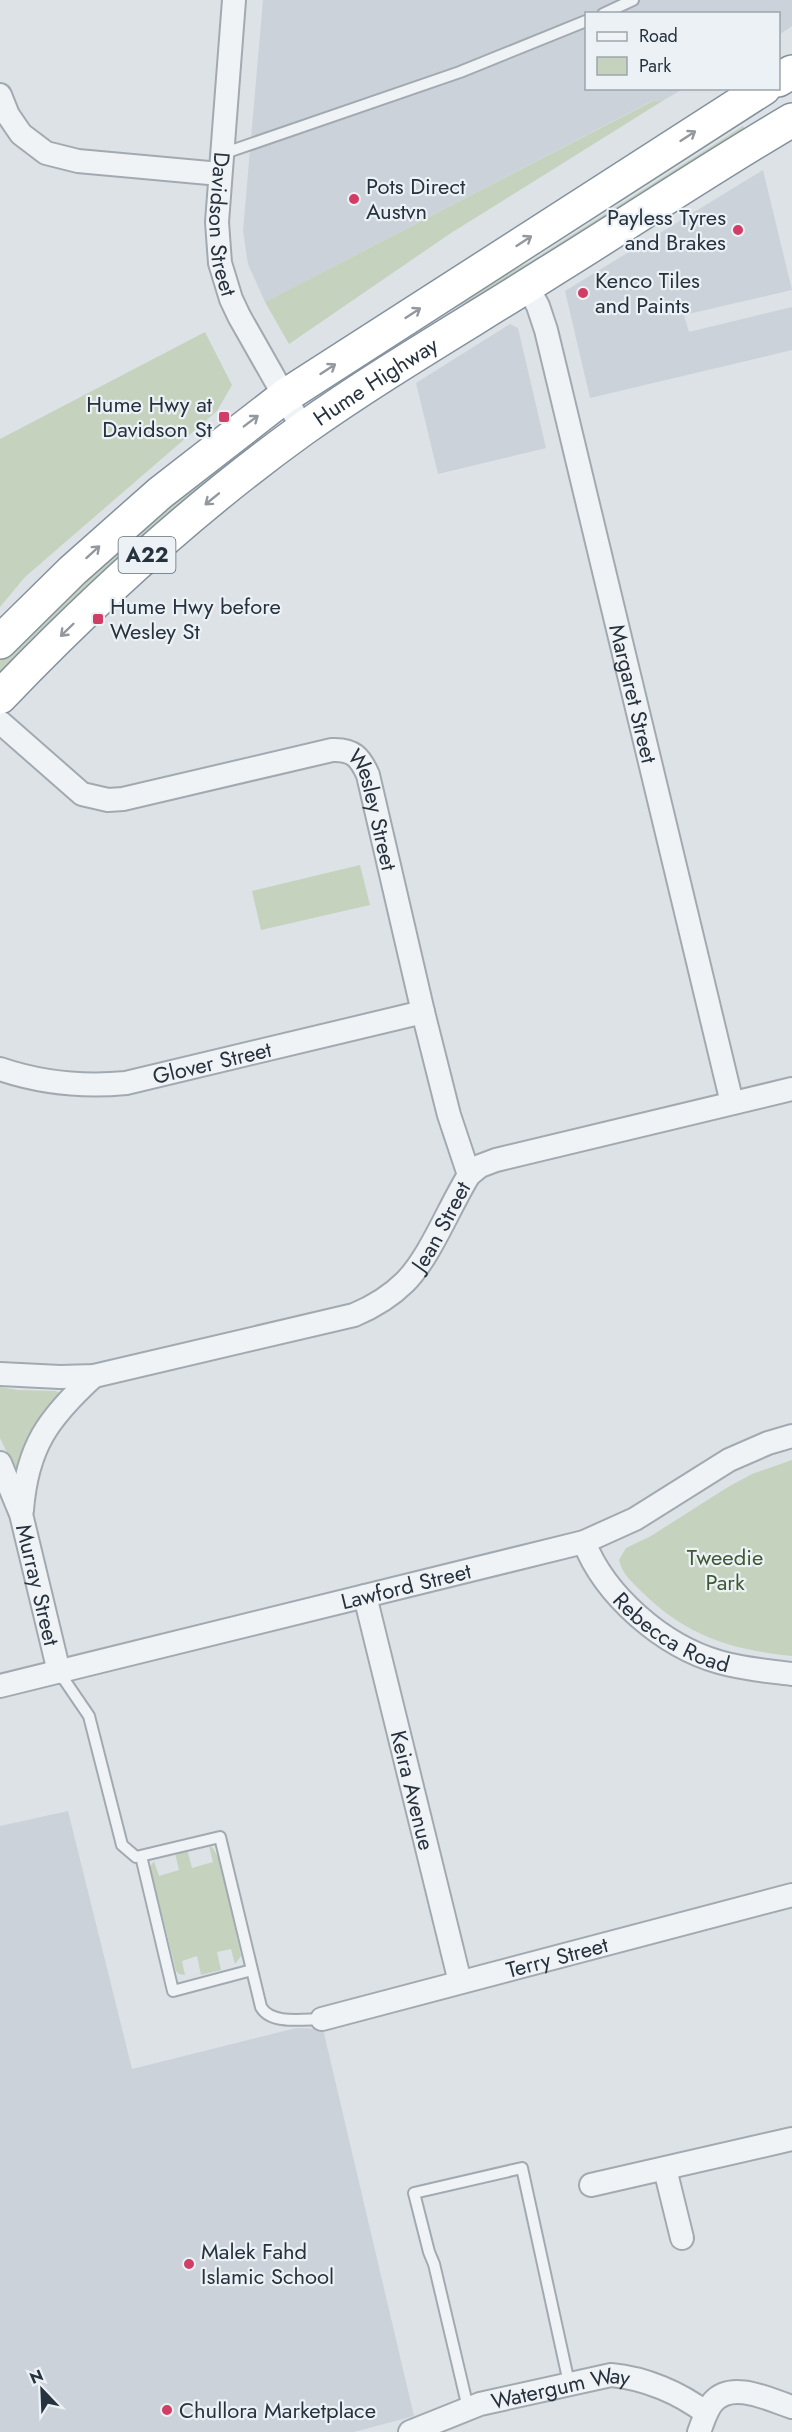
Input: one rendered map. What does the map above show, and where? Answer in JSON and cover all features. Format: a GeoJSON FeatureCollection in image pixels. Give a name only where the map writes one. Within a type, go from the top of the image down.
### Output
{"type":"FeatureCollection","features":[{"type":"Feature","properties":{"kind":"highway","name":"Hume Highway"},"geometry":{"type":"LineString","coordinates":[[0,642],[72,571],[160,493],[285,396],[761,90]]}},
{"type":"Feature","properties":{"kind":"highway","name":"Hume Highway"},"geometry":{"type":"LineString","coordinates":[[0,698],[127,571],[204,505],[303,429],[374,382],[792,120]]}},
{"type":"Feature","properties":{"kind":"highway"},"geometry":{"type":"LineString","coordinates":[[754,143],[780,143],[792,146]]}},
{"type":"Feature","properties":{"kind":"street","name":"Davidson Street"},"geometry":{"type":"LineString","coordinates":[[234,0],[217,246],[225,281],[239,316],[303,429]]}},
{"type":"Feature","properties":{"kind":"street"},"geometry":{"type":"LineString","coordinates":[[0,95],[8,115],[21,134],[46,153],[78,161],[221,164]]}},
{"type":"Feature","properties":{"kind":"street","name":"Margaret Street"},"geometry":{"type":"LineString","coordinates":[[527,286],[538,306],[546,330],[732,1103]]}},
{"type":"Feature","properties":{"kind":"street","name":"Wesley Street"},"geometry":{"type":"LineString","coordinates":[[0,722],[82,794],[108,800],[123,799],[332,750],[350,751],[358,756],[369,775],[423,1012],[449,1115],[469,1175]]}},
{"type":"Feature","properties":{"kind":"street","name":"Glover Street"},"geometry":{"type":"LineString","coordinates":[[0,1069],[63,1084],[126,1083],[423,1012]]}},
{"type":"Feature","properties":{"kind":"street","name":"Jean Street"},"geometry":{"type":"LineString","coordinates":[[0,1374],[94,1376],[354,1315],[373,1306],[406,1281],[427,1250],[469,1175],[480,1166],[496,1160],[792,1089]]}},
{"type":"Feature","properties":{"kind":"street"},"geometry":{"type":"LineString","coordinates":[[21,1514],[24,1485],[36,1444],[50,1421],[94,1376]]}},
{"type":"Feature","properties":{"kind":"street","name":"Lawford Street"},"geometry":{"type":"LineString","coordinates":[[0,1686],[584,1542],[635,1519],[729,1460],[768,1443],[792,1436]]}},
{"type":"Feature","properties":{"kind":"street","name":"Murray Street"},"geometry":{"type":"LineString","coordinates":[[0,1463],[21,1514],[59,1672]]}},
{"type":"Feature","properties":{"kind":"street","name":"Rebecca Road"},"geometry":{"type":"LineString","coordinates":[[584,1542],[607,1583],[644,1620],[672,1640],[719,1662],[792,1674]]}},
{"type":"Feature","properties":{"kind":"street","name":"Keira Avenue"},"geometry":{"type":"LineString","coordinates":[[365,1596],[460,1982]]}},
{"type":"Feature","properties":{"kind":"street","name":"Terry Street"},"geometry":{"type":"LineString","coordinates":[[322,2019],[792,1895]]}},
{"type":"Feature","properties":{"kind":"street"},"geometry":{"type":"LineString","coordinates":[[591,2185],[792,2139]]}},
{"type":"Feature","properties":{"kind":"street"},"geometry":{"type":"LineString","coordinates":[[664,2169],[682,2238]]}},
{"type":"Feature","properties":{"kind":"street","name":"Watergum Way"},"geometry":{"type":"LineString","coordinates":[[410,2432],[468,2408],[611,2375],[621,2376],[686,2398],[703,2423]]}},
{"type":"Feature","properties":{"kind":"street"},"geometry":{"type":"LineString","coordinates":[[703,2423],[717,2398],[736,2392],[747,2393],[792,2407]]}},
{"type":"Feature","properties":{"kind":"lane"},"geometry":{"type":"LineString","coordinates":[[607,12],[633,0]]}},
{"type":"Feature","properties":{"kind":"lane"},"geometry":{"type":"LineString","coordinates":[[221,164],[585,21]]}},
{"type":"Feature","properties":{"kind":"lane"},"geometry":{"type":"LineString","coordinates":[[59,1672],[89,1716],[122,1845],[132,1855],[141,1856],[220,1837],[261,2007],[270,2016],[322,2019]]}},
{"type":"Feature","properties":{"kind":"lane"},"geometry":{"type":"LineString","coordinates":[[141,1856],[173,1991],[252,1971]]}},
{"type":"Feature","properties":{"kind":"lane"},"geometry":{"type":"LineString","coordinates":[[468,2408],[434,2264],[414,2193],[522,2168],[569,2383]]}},
{"type":"Feature","properties":{"kind":"shaded area"},"geometry":{"type":"Polygon","coordinates":[[[263,0],[792,0],[792,26],[780,34],[780,12],[585,12],[585,90],[681,90],[664,100],[652,101],[265,302],[248,264],[243,231],[263,0]]]}},
{"type":"Feature","properties":{"kind":"shaded area"},"geometry":{"type":"Polygon","coordinates":[[[763,170],[792,290],[684,315],[689,332],[792,307],[792,350],[590,398],[565,291],[763,170]]]}},
{"type":"Feature","properties":{"kind":"shaded area"},"geometry":{"type":"Polygon","coordinates":[[[510,324],[518,328],[546,448],[438,474],[416,383],[510,324]]]}},
{"type":"Feature","properties":{"kind":"shaded area","name":"Malek Fahd Islamic School"},"geometry":{"type":"Polygon","coordinates":[[[68,1811],[132,2069],[296,2028],[323,2029],[414,2416],[354,2432],[0,2432],[0,1826],[68,1811]]]}},
{"type":"Feature","properties":{"kind":"green space"},"geometry":{"type":"Polygon","coordinates":[[[664,100],[451,233],[289,344],[265,302],[653,101],[664,100]]]}},
{"type":"Feature","properties":{"kind":"green space"},"geometry":{"type":"Polygon","coordinates":[[[743,126],[747,132],[506,285],[452,309],[450,304],[531,261],[743,126]]]}},
{"type":"Feature","properties":{"kind":"green space"},"geometry":{"type":"Polygon","coordinates":[[[205,332],[232,385],[217,411],[25,577],[0,607],[0,439],[205,332]]]}},
{"type":"Feature","properties":{"kind":"green space"},"geometry":{"type":"Polygon","coordinates":[[[272,426],[250,450],[0,677],[0,661],[147,521],[272,426]]]}},
{"type":"Feature","properties":{"kind":"green space"},"geometry":{"type":"Polygon","coordinates":[[[360,865],[370,905],[261,930],[252,891],[360,865]]]}},
{"type":"Feature","properties":{"kind":"green space"},"geometry":{"type":"Polygon","coordinates":[[[0,1387],[56,1391],[61,1394],[39,1419],[17,1467],[13,1465],[0,1438],[0,1387]]]}},
{"type":"Feature","properties":{"kind":"green space","name":"Tweedie Park"},"geometry":{"type":"Polygon","coordinates":[[[792,1460],[792,1656],[730,1645],[694,1630],[660,1608],[625,1574],[619,1560],[626,1548],[651,1536],[752,1474],[792,1460]]]}},
{"type":"Feature","properties":{"kind":"green space"},"geometry":{"type":"Polygon","coordinates":[[[209,1846],[213,1848],[220,1861],[241,1956],[235,1964],[231,1949],[217,1952],[221,1970],[201,1975],[197,1956],[182,1961],[185,1975],[179,1974],[176,1971],[150,1867],[154,1861],[159,1876],[179,1870],[175,1853],[187,1849],[192,1868],[213,1862],[209,1846]]]}},
{"type":"Feature","properties":{"kind":"place","name":"Pots Direct Austvn"},"geometry":{"type":"Point","coordinates":[354,199]}},
{"type":"Feature","properties":{"kind":"place","name":"Payless Tyres and Brakes"},"geometry":{"type":"Point","coordinates":[738,230]}},
{"type":"Feature","properties":{"kind":"place","name":"Kenco Tiles and Paints"},"geometry":{"type":"Point","coordinates":[583,293]}},
{"type":"Feature","properties":{"kind":"place","name":"Hume Hwy at Davidson St"},"geometry":{"type":"Point","coordinates":[224,417]}},
{"type":"Feature","properties":{"kind":"place","name":"Hume Hwy before Wesley St"},"geometry":{"type":"Point","coordinates":[98,619]}},
{"type":"Feature","properties":{"kind":"place","name":"Malek Fahd Islamic School"},"geometry":{"type":"Point","coordinates":[189,2264]}},
{"type":"Feature","properties":{"kind":"place","name":"Chullora Marketplace"},"geometry":{"type":"Point","coordinates":[167,2410]}}]}
